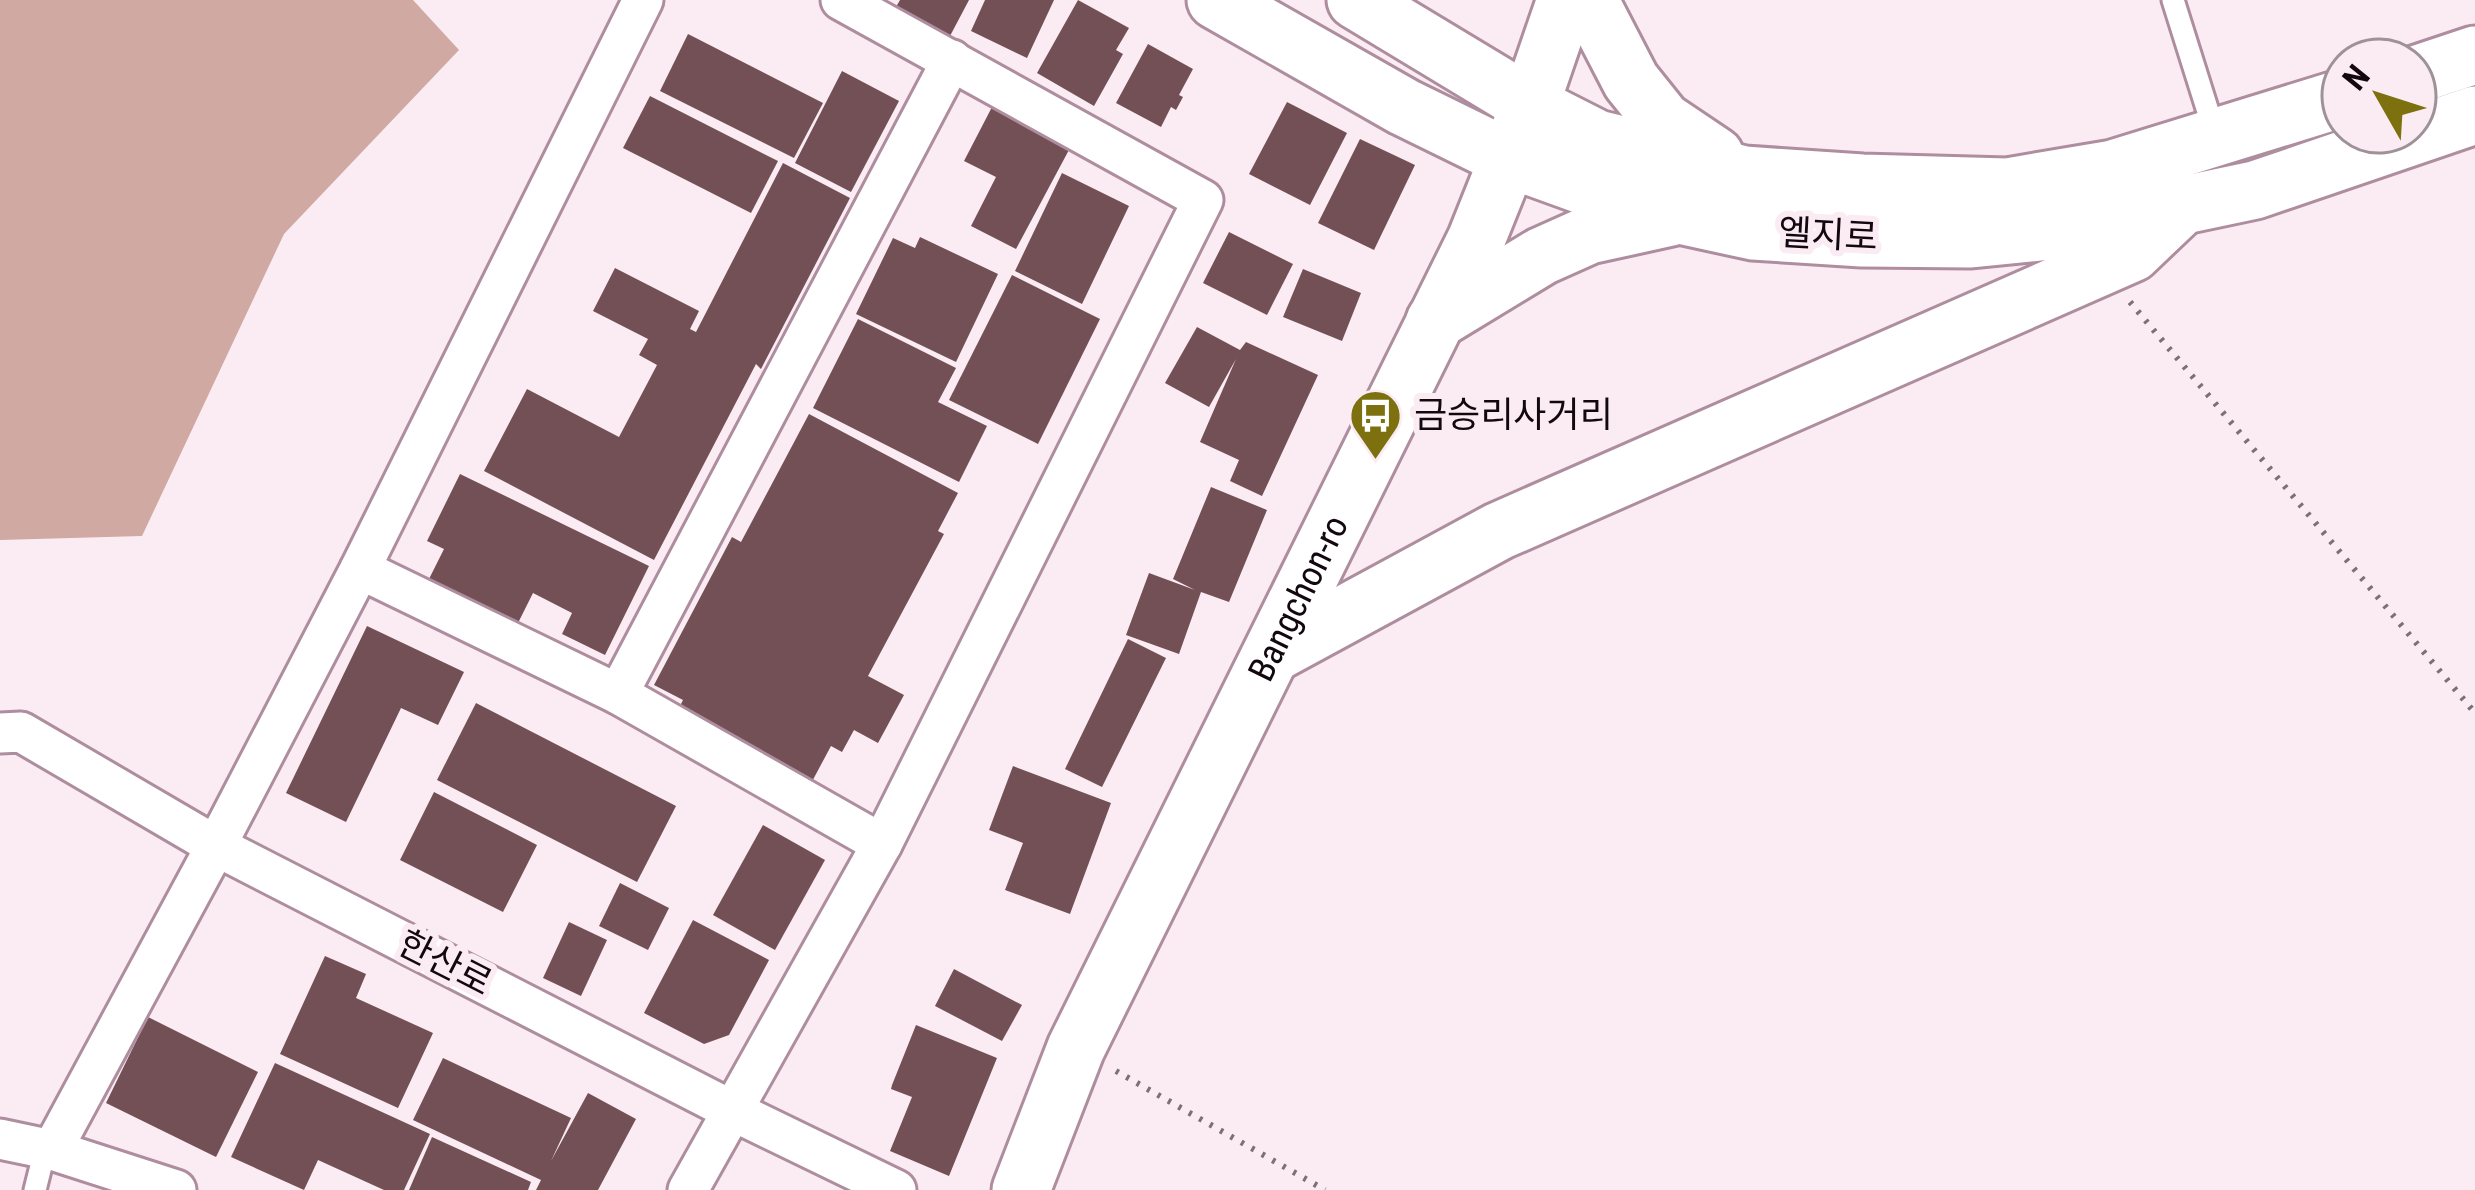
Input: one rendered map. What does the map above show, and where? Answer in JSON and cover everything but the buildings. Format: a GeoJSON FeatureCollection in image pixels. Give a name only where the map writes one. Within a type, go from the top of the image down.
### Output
{"type":"FeatureCollection","features":[{"type":"Feature","properties":{"kind":"main road","name":"엘지로"},"geometry":{"type":"LineString","coordinates":[[1216,0],[1404,107],[1508,158],[1642,207],[1753,231],[1971,239],[2070,229],[2255,190],[2475,115]]}},
{"type":"Feature","properties":{"kind":"main road","name":"엘지로"},"geometry":{"type":"LineString","coordinates":[[1356,0],[1530,105],[1597,139],[1744,175],[2007,187],[2113,169],[2319,106]]}},
{"type":"Feature","properties":{"kind":"main road","name":"Bangchon-ro"},"geometry":{"type":"LineString","coordinates":[[1021,1190],[1076,1048],[1476,240],[1566,0]]}},
{"type":"Feature","properties":{"kind":"main road"},"geometry":{"type":"LineString","coordinates":[[1589,0],[1630,81],[1663,121],[1744,175]]}},
{"type":"Feature","properties":{"kind":"main road"},"geometry":{"type":"LineString","coordinates":[[2439,67],[2475,55]]}},
{"type":"Feature","properties":{"kind":"main road"},"geometry":{"type":"LineString","coordinates":[[1272,654],[1499,531],[2132,253],[2182,205]]}},
{"type":"Feature","properties":{"kind":"main road"},"geometry":{"type":"LineString","coordinates":[[1436,321],[1542,256],[1589,235],[1680,215]]}},
{"type":"Feature","properties":{"kind":"street"},"geometry":{"type":"LineString","coordinates":[[52,1150],[360,569],[643,0]]}},
{"type":"Feature","properties":{"kind":"street"},"geometry":{"type":"LineString","coordinates":[[688,1190],[882,844],[1203,200],[841,0]]}},
{"type":"Feature","properties":{"kind":"street"},"geometry":{"type":"LineString","coordinates":[[618,694],[952,60]]}},
{"type":"Feature","properties":{"kind":"street"},"geometry":{"type":"LineString","coordinates":[[360,569],[618,694],[882,844]]}},
{"type":"Feature","properties":{"kind":"street","name":"한산로"},"geometry":{"type":"LineString","coordinates":[[0,733],[21,732],[216,846],[896,1190]]}},
{"type":"Feature","properties":{"kind":"street"},"geometry":{"type":"LineString","coordinates":[[0,1139],[52,1150],[176,1190]]}},
{"type":"Feature","properties":{"kind":"lane"},"geometry":{"type":"LineString","coordinates":[[2173,0],[2217,138]]}},
{"type":"Feature","properties":{"kind":"lane"},"geometry":{"type":"LineString","coordinates":[[35,1190],[43,1157],[52,1150]]}},
{"type":"Feature","properties":{"kind":"path"},"geometry":{"type":"LineString","coordinates":[[2101,267],[2475,713]]}},
{"type":"Feature","properties":{"kind":"path"},"geometry":{"type":"LineString","coordinates":[[1076,1048],[1325,1190]]}},
{"type":"Feature","properties":{"kind":"shaded area"},"geometry":{"type":"Polygon","coordinates":[[[0,0],[413,0],[459,50],[284,234],[142,536],[0,540],[0,0]]]}},
{"type":"Feature","properties":{"kind":"place","name":"금승리사거리"},"geometry":{"type":"Point","coordinates":[1375,461]}}]}
